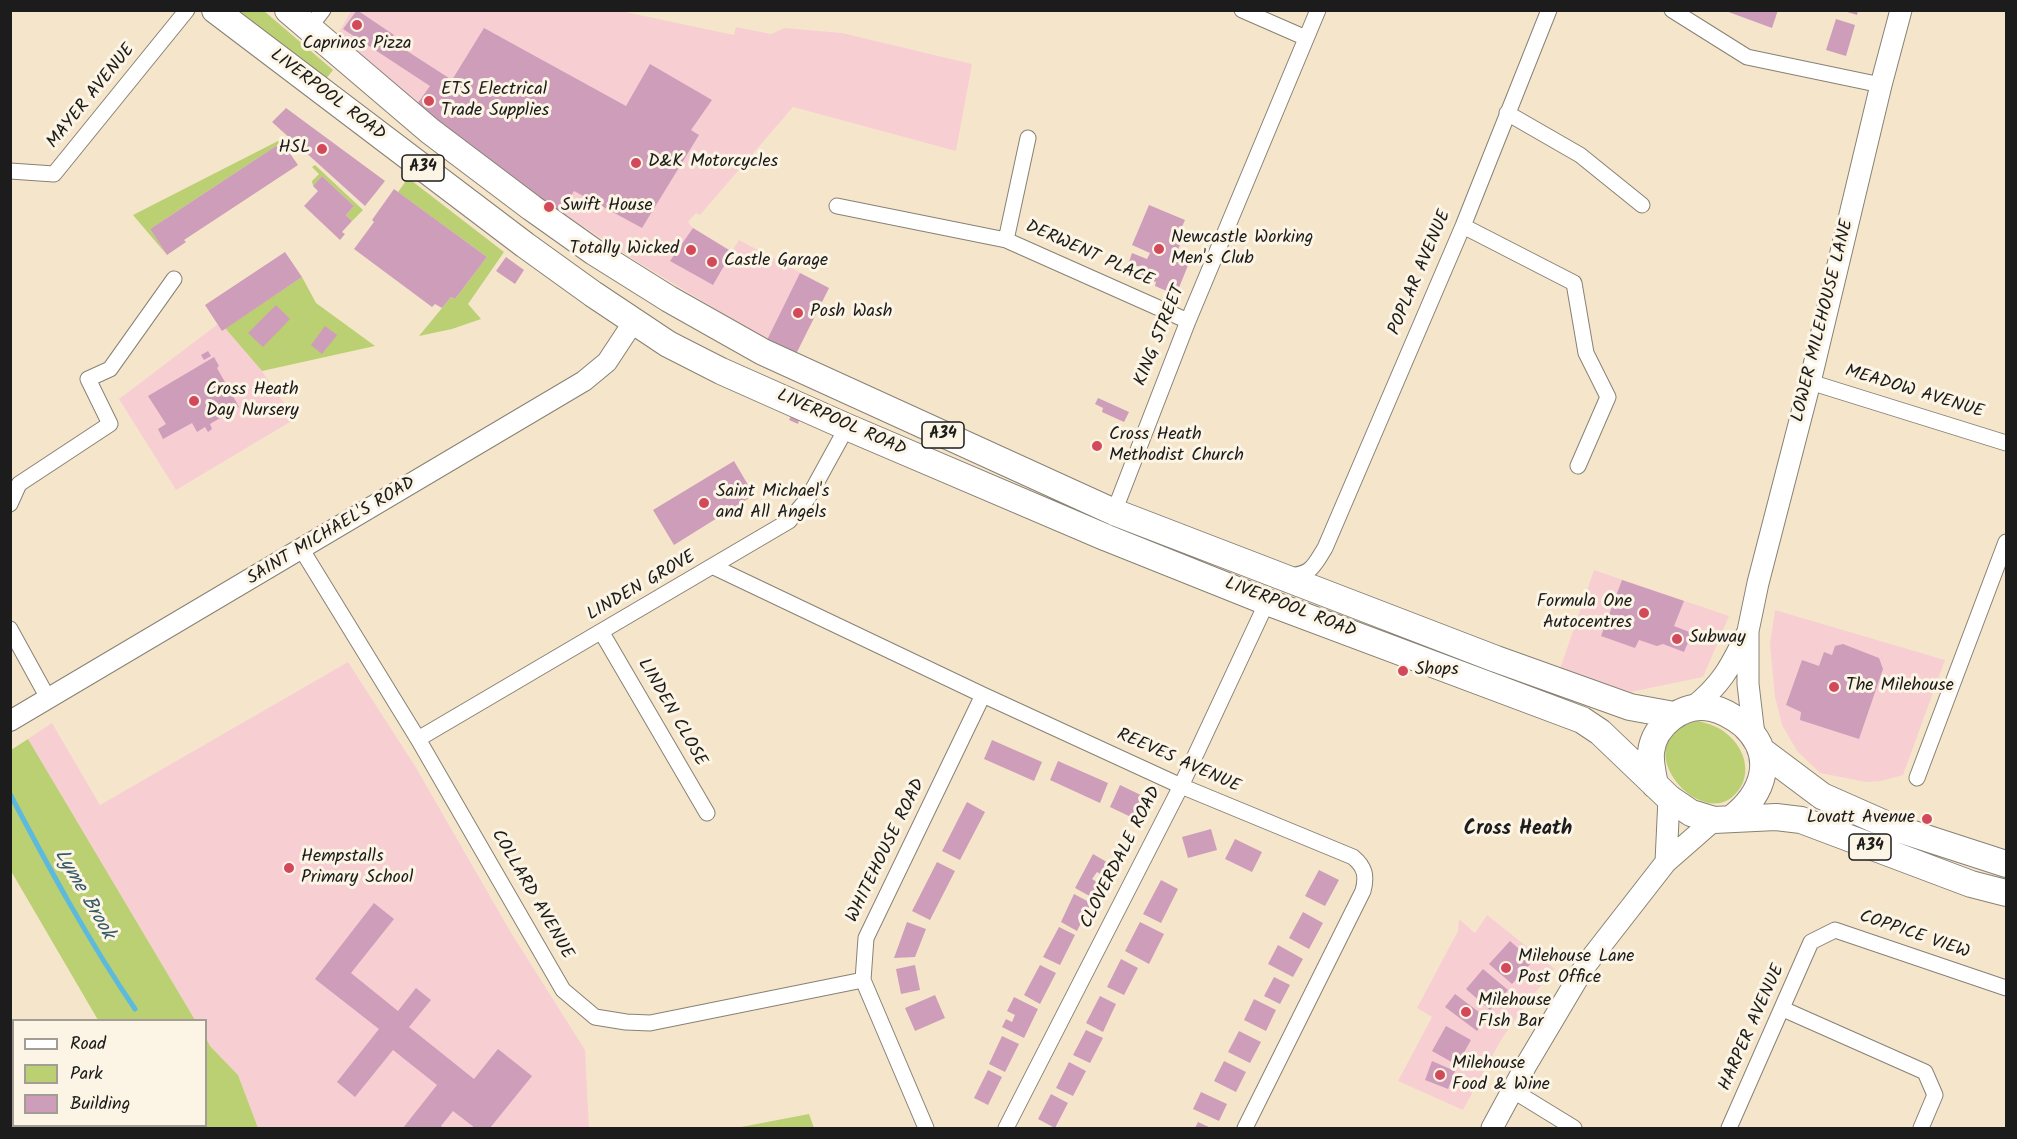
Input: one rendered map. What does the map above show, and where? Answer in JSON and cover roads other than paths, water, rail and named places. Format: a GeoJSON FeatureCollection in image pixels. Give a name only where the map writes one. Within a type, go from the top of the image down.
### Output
{"type":"FeatureCollection","features":[{"type":"Feature","properties":{"kind":"highway","name":"LIVERPOOL ROAD"},"geometry":{"type":"LineString","coordinates":[[215,10],[516,238],[649,308],[763,352],[1114,512],[1496,659],[1630,707],[1683,712]]}},
{"type":"Feature","properties":{"kind":"highway","name":"LIVERPOOL ROAD"},"geometry":{"type":"LineString","coordinates":[[288,10],[316,19],[430,131],[510,191],[552,238],[649,308],[668,344],[721,371],[847,427],[1107,538],[1267,602],[1591,724],[1662,791]]}},
{"type":"Feature","properties":{"kind":"highway"},"geometry":{"type":"LineString","coordinates":[[1710,707],[1739,722],[1758,743],[1762,773],[1756,793],[1745,808],[1722,819],[1691,813],[1662,791],[1651,753],[1655,736],[1666,721],[1683,712],[1710,707]]}},
{"type":"Feature","properties":{"kind":"highway","name":"A34"},"geometry":{"type":"LineString","coordinates":[[1758,743],[1822,796],[1892,827],[2007,864]]}},
{"type":"Feature","properties":{"kind":"highway","name":"A34"},"geometry":{"type":"LineString","coordinates":[[1722,819],[1776,817],[1801,820],[1971,884],[2007,893]]}},
{"type":"Feature","properties":{"kind":"main road","name":"LOWER MILEHOUSE LANE"},"geometry":{"type":"LineString","coordinates":[[1758,743],[1748,684],[1748,631],[1901,10]]}},
{"type":"Feature","properties":{"kind":"main road","name":"LOWER MILEHOUSE LANE"},"geometry":{"type":"LineString","coordinates":[[1683,712],[1713,691],[1728,672],[1748,631]]}},
{"type":"Feature","properties":{"kind":"main road"},"geometry":{"type":"LineString","coordinates":[[1662,791],[1666,862]]}},
{"type":"Feature","properties":{"kind":"main road"},"geometry":{"type":"LineString","coordinates":[[1492,1128],[1586,966],[1666,862],[1722,819]]}},
{"type":"Feature","properties":{"kind":"street","name":"MAYER AVENUE"},"geometry":{"type":"LineString","coordinates":[[10,171],[54,174],[187,10]]}},
{"type":"Feature","properties":{"kind":"street"},"geometry":{"type":"LineString","coordinates":[[1242,10],[1306,38]]}},
{"type":"Feature","properties":{"kind":"street","name":"KING STREET"},"geometry":{"type":"LineString","coordinates":[[1114,512],[1188,321],[1318,10]]}},
{"type":"Feature","properties":{"kind":"street","name":"POPLAR AVENUE"},"geometry":{"type":"LineString","coordinates":[[1282,577],[1301,575],[1311,570],[1325,548],[1462,226],[1549,10]]}},
{"type":"Feature","properties":{"kind":"street"},"geometry":{"type":"LineString","coordinates":[[1672,10],[1747,57],[1881,85]]}},
{"type":"Feature","properties":{"kind":"street"},"geometry":{"type":"LineString","coordinates":[[1507,113],[1580,155],[1642,205]]}},
{"type":"Feature","properties":{"kind":"street","name":"DERWENT PLACE"},"geometry":{"type":"LineString","coordinates":[[1006,240],[1028,138]]}},
{"type":"Feature","properties":{"kind":"street","name":"DERWENT PLACE"},"geometry":{"type":"LineString","coordinates":[[837,206],[1006,240],[1188,321]]}},
{"type":"Feature","properties":{"kind":"street"},"geometry":{"type":"LineString","coordinates":[[1462,226],[1574,283],[1586,353],[1608,397],[1578,466]]}},
{"type":"Feature","properties":{"kind":"street"},"geometry":{"type":"LineString","coordinates":[[10,504],[15,478],[110,424],[88,379],[110,369],[174,279]]}},
{"type":"Feature","properties":{"kind":"street","name":"SAINT MICHAEL'S ROAD"},"geometry":{"type":"LineString","coordinates":[[10,721],[585,381],[607,362],[649,308]]}},
{"type":"Feature","properties":{"kind":"street","name":"MEADOW AVENUE"},"geometry":{"type":"LineString","coordinates":[[1810,382],[2007,442]]}},
{"type":"Feature","properties":{"kind":"street","name":"LINDEN GROVE"},"geometry":{"type":"LineString","coordinates":[[418,739],[602,633],[789,521],[808,498],[847,427]]}},
{"type":"Feature","properties":{"kind":"street"},"geometry":{"type":"LineString","coordinates":[[1917,778],[2007,542]]}},
{"type":"Feature","properties":{"kind":"street","name":"COLLARD AVENUE"},"geometry":{"type":"LineString","coordinates":[[302,550],[418,739],[563,990],[594,1017],[650,1023],[863,980]]}},
{"type":"Feature","properties":{"kind":"street","name":"REEVES AVENUE"},"geometry":{"type":"LineString","coordinates":[[714,567],[1181,786],[1353,857],[1360,862],[1365,872],[1363,891],[1245,1128]]}},
{"type":"Feature","properties":{"kind":"street","name":"CLOVERDALE ROAD"},"geometry":{"type":"LineString","coordinates":[[1006,1128],[1181,786],[1267,602]]}},
{"type":"Feature","properties":{"kind":"street"},"geometry":{"type":"LineString","coordinates":[[10,629],[49,700]]}},
{"type":"Feature","properties":{"kind":"street","name":"LINDEN CLOSE"},"geometry":{"type":"LineString","coordinates":[[602,633],[707,813]]}},
{"type":"Feature","properties":{"kind":"street","name":"WHITEHOUSE ROAD"},"geometry":{"type":"LineString","coordinates":[[926,1128],[863,980],[866,938],[983,695]]}},
{"type":"Feature","properties":{"kind":"street","name":"COPPICE VIEW"},"geometry":{"type":"LineString","coordinates":[[1811,942],[1835,930],[2007,988]]}},
{"type":"Feature","properties":{"kind":"street","name":"HARPER AVENUE"},"geometry":{"type":"LineString","coordinates":[[1729,1128],[1811,942]]}},
{"type":"Feature","properties":{"kind":"street"},"geometry":{"type":"LineString","coordinates":[[1783,1009],[1925,1072],[1935,1095],[1921,1128]]}},
{"type":"Feature","properties":{"kind":"street"},"geometry":{"type":"LineString","coordinates":[[1512,1090],[1574,1128]]}},
{"type":"Feature","properties":{"kind":"waterway","name":"Lyme Brook"},"geometry":{"type":"LineString","coordinates":[[10,794],[101,957],[135,1009]]}},
{"type":"Feature","properties":{"kind":"place","name":"Caprinos Pizza"},"geometry":{"type":"Point","coordinates":[357,25]}},
{"type":"Feature","properties":{"kind":"place","name":"ETS Electrical Trade Supplies"},"geometry":{"type":"Point","coordinates":[429,101]}},
{"type":"Feature","properties":{"kind":"place","name":"HSL"},"geometry":{"type":"Point","coordinates":[322,149]}},
{"type":"Feature","properties":{"kind":"place","name":"D&K Motorcycles"},"geometry":{"type":"Point","coordinates":[636,163]}},
{"type":"Feature","properties":{"kind":"place","name":"Swift House"},"geometry":{"type":"Point","coordinates":[549,207]}},
{"type":"Feature","properties":{"kind":"place","name":"Newcastle Working Men's Club"},"geometry":{"type":"Point","coordinates":[1159,249]}},
{"type":"Feature","properties":{"kind":"place","name":"Totally Wicked"},"geometry":{"type":"Point","coordinates":[691,250]}},
{"type":"Feature","properties":{"kind":"place","name":"Castle Garage"},"geometry":{"type":"Point","coordinates":[712,262]}},
{"type":"Feature","properties":{"kind":"place","name":"Posh Wash"},"geometry":{"type":"Point","coordinates":[798,313]}},
{"type":"Feature","properties":{"kind":"place","name":"Cross Heath Day Nursery"},"geometry":{"type":"Point","coordinates":[194,401]}},
{"type":"Feature","properties":{"kind":"place","name":"Cross Heath Methodist Church"},"geometry":{"type":"Point","coordinates":[1097,446]}},
{"type":"Feature","properties":{"kind":"place","name":"Saint Michael's and All Angels"},"geometry":{"type":"Point","coordinates":[704,503]}},
{"type":"Feature","properties":{"kind":"place","name":"Formula One Autocentres"},"geometry":{"type":"Point","coordinates":[1644,613]}},
{"type":"Feature","properties":{"kind":"place","name":"Subway"},"geometry":{"type":"Point","coordinates":[1677,639]}},
{"type":"Feature","properties":{"kind":"place","name":"Shops"},"geometry":{"type":"Point","coordinates":[1403,671]}},
{"type":"Feature","properties":{"kind":"place","name":"The Milehouse"},"geometry":{"type":"Point","coordinates":[1834,687]}},
{"type":"Feature","properties":{"kind":"place","name":"Lovatt Avenue"},"geometry":{"type":"Point","coordinates":[1927,819]}},
{"type":"Feature","properties":{"kind":"place","name":"Hempstalls Primary School"},"geometry":{"type":"Point","coordinates":[289,868]}},
{"type":"Feature","properties":{"kind":"place","name":"Milehouse Lane Post Office"},"geometry":{"type":"Point","coordinates":[1506,968]}},
{"type":"Feature","properties":{"kind":"place","name":"Milehouse FIsh Bar"},"geometry":{"type":"Point","coordinates":[1466,1012]}},
{"type":"Feature","properties":{"kind":"place","name":"Milehouse Food & Wine"},"geometry":{"type":"Point","coordinates":[1440,1075]}},
{"type":"Feature","properties":{"kind":"district","name":"Cross Heath"},"geometry":{"type":"Point","coordinates":[1518,831]}}]}
